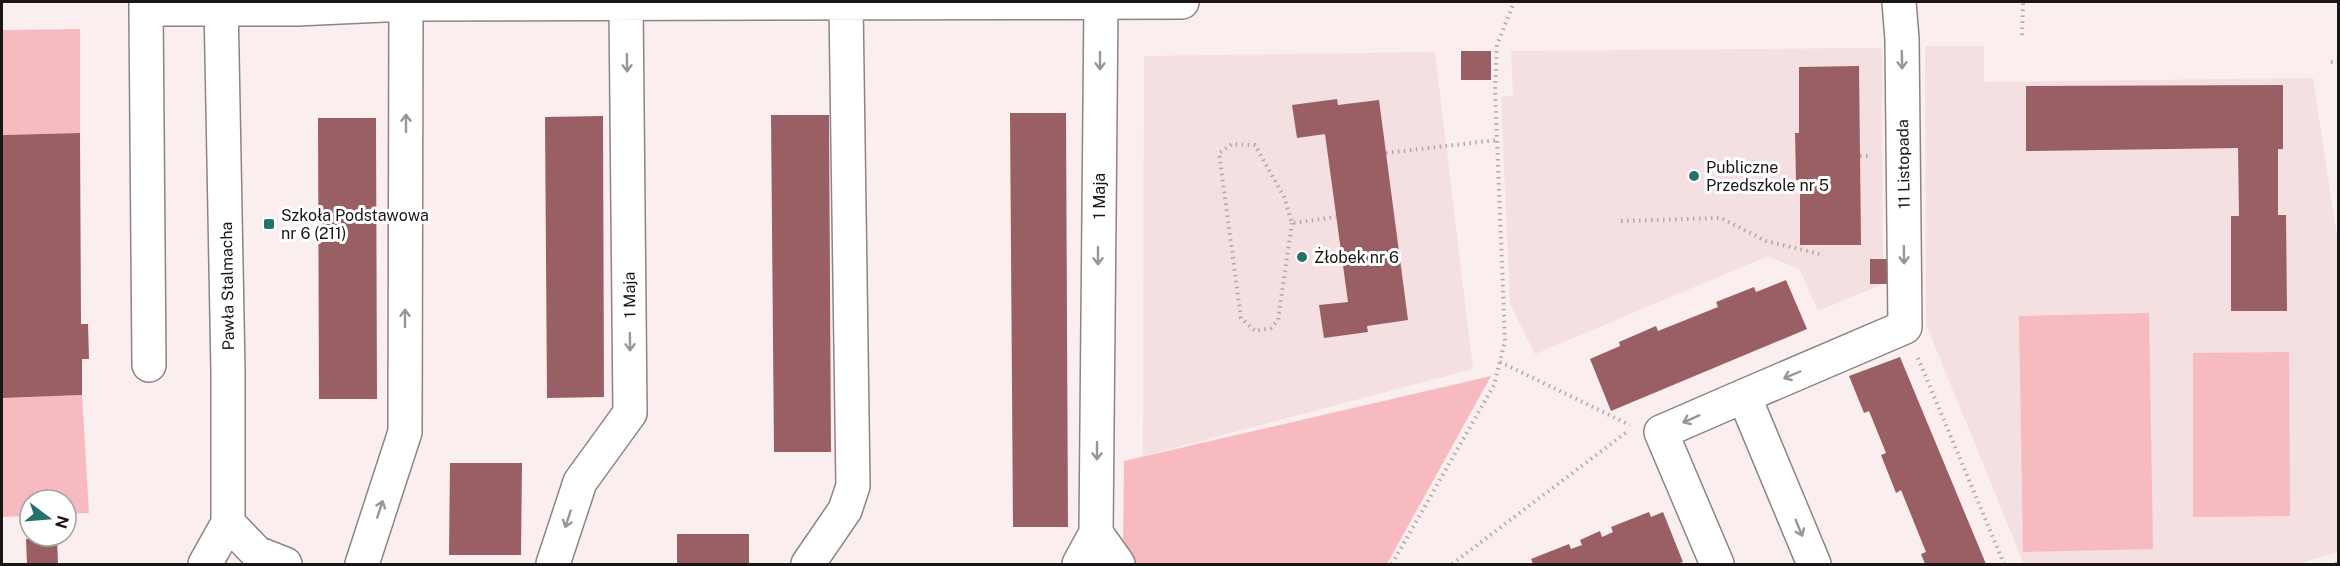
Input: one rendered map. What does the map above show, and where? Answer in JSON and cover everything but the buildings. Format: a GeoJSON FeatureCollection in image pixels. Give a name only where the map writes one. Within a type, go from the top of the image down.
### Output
{"type":"FeatureCollection","features":[{"type":"Feature","properties":{"kind":"street"},"geometry":{"type":"LineString","coordinates":[[149,365],[146,5],[221,5],[296,9],[406,4],[1182,2]]}},
{"type":"Feature","properties":{"kind":"street","name":"11 Listopada"},"geometry":{"type":"LineString","coordinates":[[1899,2],[1902,39],[1905,327]]}},
{"type":"Feature","properties":{"kind":"street","name":"1 Maja"},"geometry":{"type":"LineString","coordinates":[[1079,564],[1096,533],[1101,3]]}},
{"type":"Feature","properties":{"kind":"street"},"geometry":{"type":"LineString","coordinates":[[362,564],[405,432],[406,4]]}},
{"type":"Feature","properties":{"kind":"street","name":"1 Maja"},"geometry":{"type":"LineString","coordinates":[[553,564],[580,482],[630,413],[626,4]]}},
{"type":"Feature","properties":{"kind":"street"},"geometry":{"type":"LineString","coordinates":[[808,564],[844,510],[853,486],[846,4]]}},
{"type":"Feature","properties":{"kind":"street","name":"Pawła Stalmacha"},"geometry":{"type":"LineString","coordinates":[[205,564],[228,523],[228,370],[221,5]]}},
{"type":"Feature","properties":{"kind":"street"},"geometry":{"type":"LineString","coordinates":[[1716,564],[1661,432],[1905,327]]}},
{"type":"Feature","properties":{"kind":"street"},"geometry":{"type":"LineString","coordinates":[[1744,396],[1814,564]]}},
{"type":"Feature","properties":{"kind":"street"},"geometry":{"type":"LineString","coordinates":[[228,523],[257,553],[285,564]]}},
{"type":"Feature","properties":{"kind":"street"},"geometry":{"type":"LineString","coordinates":[[1096,533],[1118,564]]}},
{"type":"Feature","properties":{"kind":"path"},"geometry":{"type":"LineString","coordinates":[[1392,564],[1494,385],[1505,341],[1495,89],[1497,45],[1514,2]]}},
{"type":"Feature","properties":{"kind":"path"},"geometry":{"type":"LineString","coordinates":[[2022,35],[2023,2]]}},
{"type":"Feature","properties":{"kind":"path"},"geometry":{"type":"LineString","coordinates":[[2331,62],[2338,61]]}},
{"type":"Feature","properties":{"kind":"path"},"geometry":{"type":"LineString","coordinates":[[1386,153],[1497,140]]}},
{"type":"Feature","properties":{"kind":"path"},"geometry":{"type":"LineString","coordinates":[[1232,144],[1255,145],[1284,196],[1293,223],[1278,320],[1272,328],[1255,331],[1241,318],[1219,153],[1232,144]]}},
{"type":"Feature","properties":{"kind":"path"},"geometry":{"type":"LineString","coordinates":[[1293,223],[1336,217]]}},
{"type":"Feature","properties":{"kind":"path"},"geometry":{"type":"LineString","coordinates":[[1621,220],[1721,218],[1766,241],[1824,255]]}},
{"type":"Feature","properties":{"kind":"path"},"geometry":{"type":"LineString","coordinates":[[1905,327],[2004,564]]}},
{"type":"Feature","properties":{"kind":"path"},"geometry":{"type":"LineString","coordinates":[[1452,564],[1633,427],[1500,362]]}},
{"type":"Feature","properties":{"kind":"shaded area"},"geometry":{"type":"Polygon","coordinates":[[[80,29],[80,133],[2,135],[2,30],[80,29]]]}},
{"type":"Feature","properties":{"kind":"shaded area"},"geometry":{"type":"Polygon","coordinates":[[[1925,46],[1984,46],[1984,82],[2313,78],[2338,243],[2338,552],[2297,564],[2024,564],[1926,324],[1925,46]]]}},
{"type":"Feature","properties":{"kind":"shaded area","name":"Publiczne Przedszkole nr 5"},"geometry":{"type":"Polygon","coordinates":[[[1882,48],[1883,284],[1818,311],[1800,270],[1768,256],[1535,354],[1510,304],[1501,96],[1513,96],[1511,51],[1882,48]]]}},
{"type":"Feature","properties":{"kind":"shaded area","name":"Żłobek nr 6"},"geometry":{"type":"Polygon","coordinates":[[[1435,52],[1473,369],[1143,456],[1144,56],[1435,52]]]}},
{"type":"Feature","properties":{"kind":"shaded area"},"geometry":{"type":"Polygon","coordinates":[[[2149,313],[2153,549],[2023,552],[2019,316],[2149,313]]]}},
{"type":"Feature","properties":{"kind":"shaded area"},"geometry":{"type":"Polygon","coordinates":[[[2289,352],[2290,516],[2193,517],[2193,353],[2289,352]]]}},
{"type":"Feature","properties":{"kind":"shaded area"},"geometry":{"type":"Polygon","coordinates":[[[1491,376],[1387,564],[1130,564],[1123,556],[1124,461],[1491,376]]]}},
{"type":"Feature","properties":{"kind":"shaded area"},"geometry":{"type":"Polygon","coordinates":[[[82,395],[89,513],[78,513],[78,488],[18,488],[18,516],[2,517],[2,398],[82,395]]]}},
{"type":"Feature","properties":{"kind":"place","name":"Publiczne Przedszkole nr 5"},"geometry":{"type":"Point","coordinates":[1694,176]}},
{"type":"Feature","properties":{"kind":"place","name":"Szkoła Podstawowa nr 6 (211)"},"geometry":{"type":"Point","coordinates":[269,224]}},
{"type":"Feature","properties":{"kind":"place","name":"Żłobek nr 6"},"geometry":{"type":"Point","coordinates":[1302,257]}}]}
